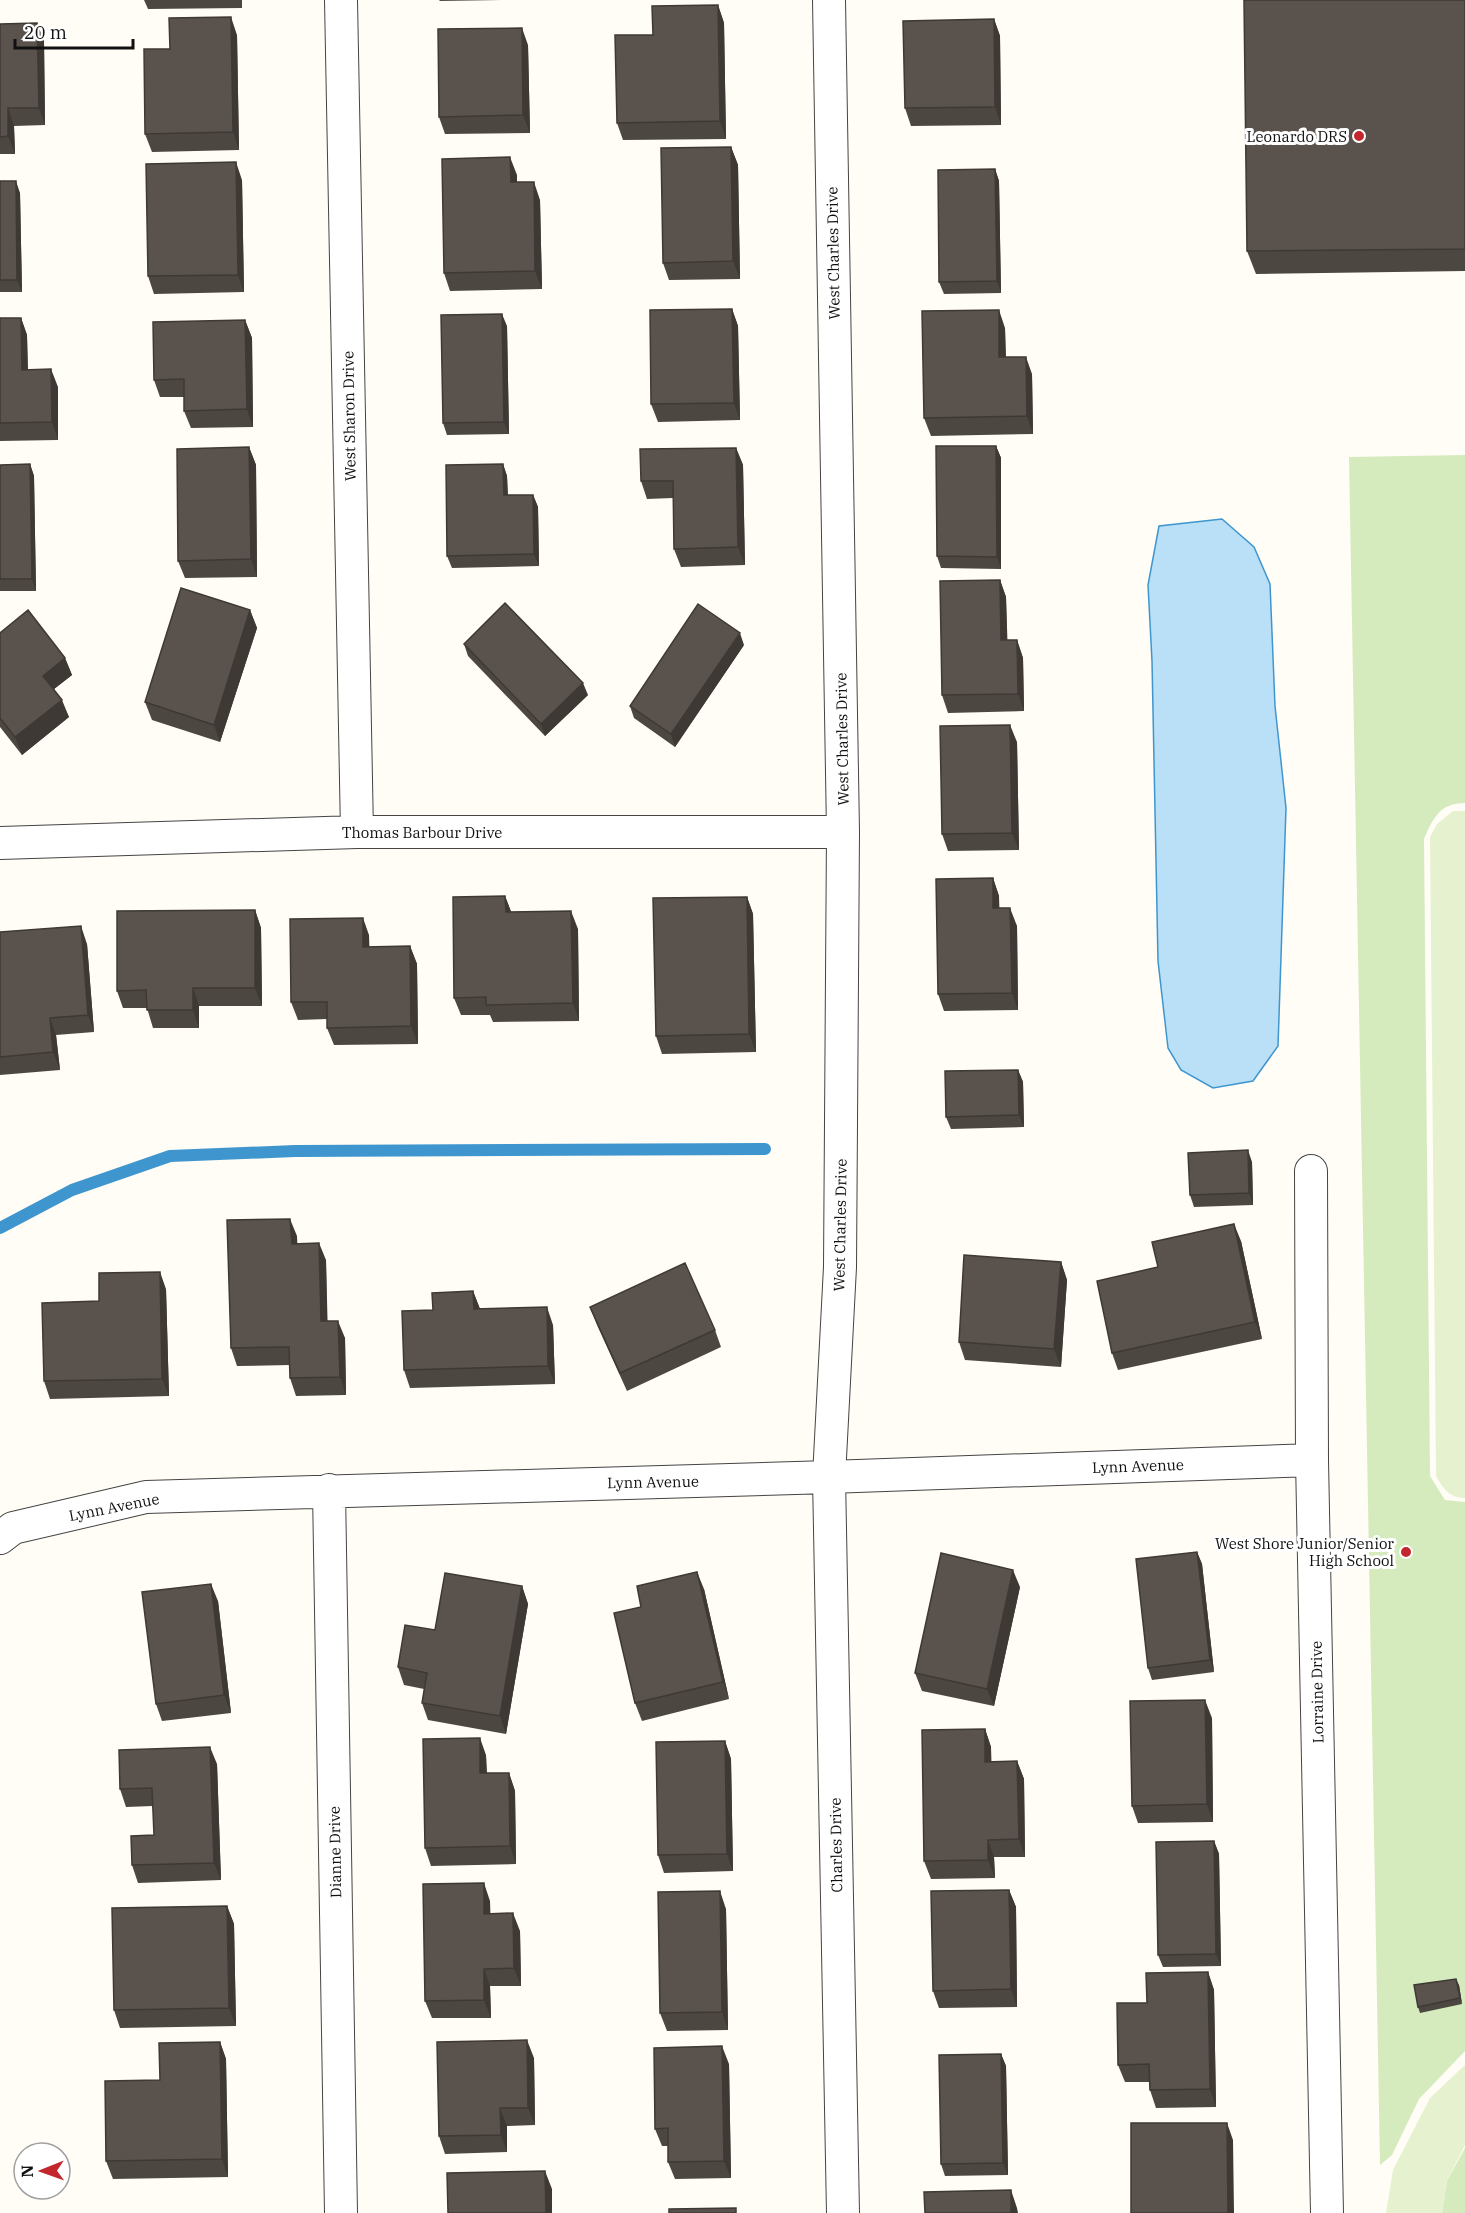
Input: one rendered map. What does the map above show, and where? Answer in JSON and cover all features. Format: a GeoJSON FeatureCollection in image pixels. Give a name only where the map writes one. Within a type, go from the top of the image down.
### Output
{"type":"FeatureCollection","features":[{"type":"Feature","properties":{"kind":"street","name":"West Sharon Drive"},"geometry":{"type":"LineString","coordinates":[[341,0],[357,832]]}},
{"type":"Feature","properties":{"kind":"street","name":"West Charles Drive"},"geometry":{"type":"LineString","coordinates":[[828,0],[843,832],[840,1267],[829,1478]]}},
{"type":"Feature","properties":{"kind":"street","name":"Thomas Barbour Drive"},"geometry":{"type":"LineString","coordinates":[[0,843],[357,832],[843,832]]}},
{"type":"Feature","properties":{"kind":"street","name":"Lorraine Drive"},"geometry":{"type":"LineString","coordinates":[[1311,1171],[1312,1460],[1327,2213]]}},
{"type":"Feature","properties":{"kind":"street","name":"Lynn Avenue"},"geometry":{"type":"LineString","coordinates":[[0,1538],[13,1528],[146,1497],[329,1490],[829,1478],[1312,1460]]}},
{"type":"Feature","properties":{"kind":"street","name":"Charles Drive"},"geometry":{"type":"LineString","coordinates":[[829,1478],[843,2213]]}},
{"type":"Feature","properties":{"kind":"street","name":"Dianne Drive"},"geometry":{"type":"LineString","coordinates":[[329,1490],[341,2213]]}},
{"type":"Feature","properties":{"kind":"green space","name":"West Shore Junior/Senior High School"},"geometry":{"type":"Polygon","coordinates":[[[1465,455],[1465,803],[1449,806],[1438,813],[1424,839],[1430,1476],[1445,1500],[1465,1502],[1465,2051],[1419,2099],[1392,2155],[1380,2165],[1349,457],[1465,455]]]}},
{"type":"Feature","properties":{"kind":"green space"},"geometry":{"type":"Polygon","coordinates":[[[1453,811],[1465,811],[1465,1498],[1451,1494],[1436,1476],[1430,837],[1437,824],[1453,811]]]}},
{"type":"Feature","properties":{"kind":"green space"},"geometry":{"type":"Polygon","coordinates":[[[1465,2065],[1465,2145],[1447,2181],[1442,2213],[1386,2213],[1393,2170],[1430,2098],[1465,2065]]]}},
{"type":"Feature","properties":{"kind":"green space"},"geometry":{"type":"Polygon","coordinates":[[[1465,2148],[1465,2213],[1442,2213],[1447,2181],[1465,2148]]]}},
{"type":"Feature","properties":{"kind":"water"},"geometry":{"type":"Polygon","coordinates":[[[1222,519],[1254,547],[1270,584],[1275,706],[1286,808],[1278,1046],[1253,1081],[1213,1088],[1181,1070],[1168,1048],[1158,961],[1152,661],[1148,585],[1159,526],[1222,519]]]}},
{"type":"Feature","properties":{"kind":"building","name":"Leonardo DRS"},"geometry":{"type":"Polygon","coordinates":[[[1244,0],[1465,0],[1465,249],[1247,251],[1244,0]]]}},
{"type":"Feature","properties":{"kind":"building"},"geometry":{"type":"Polygon","coordinates":[[[718,5],[720,121],[617,123],[615,35],[653,35],[652,6],[718,5]]]}},
{"type":"Feature","properties":{"kind":"building"},"geometry":{"type":"Polygon","coordinates":[[[231,17],[233,132],[145,134],[144,49],[170,49],[169,18],[231,17]]]}},
{"type":"Feature","properties":{"kind":"building"},"geometry":{"type":"Polygon","coordinates":[[[994,19],[995,107],[905,108],[903,21],[994,19]]]}},
{"type":"Feature","properties":{"kind":"building"},"geometry":{"type":"Polygon","coordinates":[[[37,23],[39,108],[8,108],[8,136],[0,137],[0,24],[37,23]]]}},
{"type":"Feature","properties":{"kind":"building"},"geometry":{"type":"Polygon","coordinates":[[[522,28],[523,115],[439,117],[438,29],[522,28]]]}},
{"type":"Feature","properties":{"kind":"building"},"geometry":{"type":"Polygon","coordinates":[[[731,147],[733,261],[663,263],[661,148],[731,147]]]}},
{"type":"Feature","properties":{"kind":"building"},"geometry":{"type":"Polygon","coordinates":[[[510,157],[511,182],[534,182],[535,271],[444,273],[442,159],[510,157]]]}},
{"type":"Feature","properties":{"kind":"building"},"geometry":{"type":"Polygon","coordinates":[[[236,162],[238,275],[148,276],[146,164],[236,162]]]}},
{"type":"Feature","properties":{"kind":"building"},"geometry":{"type":"Polygon","coordinates":[[[995,169],[997,281],[939,282],[938,170],[995,169]]]}},
{"type":"Feature","properties":{"kind":"building"},"geometry":{"type":"Polygon","coordinates":[[[0,181],[16,181],[17,280],[0,280],[0,181]]]}},
{"type":"Feature","properties":{"kind":"building"},"geometry":{"type":"Polygon","coordinates":[[[732,309],[734,403],[651,404],[650,310],[732,309]]]}},
{"type":"Feature","properties":{"kind":"building"},"geometry":{"type":"Polygon","coordinates":[[[999,310],[999,357],[1026,357],[1027,416],[924,418],[922,311],[999,310]]]}},
{"type":"Feature","properties":{"kind":"building"},"geometry":{"type":"Polygon","coordinates":[[[502,314],[504,422],[443,423],[441,315],[502,314]]]}},
{"type":"Feature","properties":{"kind":"building"},"geometry":{"type":"Polygon","coordinates":[[[0,318],[21,318],[22,370],[51,369],[52,422],[0,423],[0,318]]]}},
{"type":"Feature","properties":{"kind":"building"},"geometry":{"type":"Polygon","coordinates":[[[245,320],[247,409],[184,411],[184,379],[154,380],[153,322],[245,320]]]}},
{"type":"Feature","properties":{"kind":"building"},"geometry":{"type":"Polygon","coordinates":[[[936,446],[996,446],[997,557],[937,556],[936,446]]]}},
{"type":"Feature","properties":{"kind":"building"},"geometry":{"type":"Polygon","coordinates":[[[249,447],[251,559],[178,561],[177,449],[249,447]]]}},
{"type":"Feature","properties":{"kind":"building"},"geometry":{"type":"Polygon","coordinates":[[[736,448],[738,547],[674,549],[673,481],[641,481],[640,449],[736,448]]]}},
{"type":"Feature","properties":{"kind":"building"},"geometry":{"type":"Polygon","coordinates":[[[30,464],[32,579],[0,579],[0,465],[30,464]]]}},
{"type":"Feature","properties":{"kind":"building"},"geometry":{"type":"Polygon","coordinates":[[[503,464],[504,495],[533,495],[534,554],[447,556],[446,465],[503,464]]]}},
{"type":"Feature","properties":{"kind":"building"},"geometry":{"type":"Polygon","coordinates":[[[1000,580],[1001,640],[1017,640],[1018,694],[942,695],[940,581],[1000,580]]]}},
{"type":"Feature","properties":{"kind":"building"},"geometry":{"type":"Polygon","coordinates":[[[181,588],[250,610],[214,725],[145,702],[181,588]]]}},
{"type":"Feature","properties":{"kind":"building"},"geometry":{"type":"Polygon","coordinates":[[[505,603],[583,683],[541,724],[464,644],[505,603]]]}},
{"type":"Feature","properties":{"kind":"building"},"geometry":{"type":"Polygon","coordinates":[[[698,604],[740,633],[671,734],[630,706],[698,604]]]}},
{"type":"Feature","properties":{"kind":"building"},"geometry":{"type":"Polygon","coordinates":[[[28,610],[65,658],[43,676],[62,700],[15,737],[0,718],[0,633],[28,610]]]}},
{"type":"Feature","properties":{"kind":"building"},"geometry":{"type":"Polygon","coordinates":[[[1010,725],[1012,833],[942,834],[940,726],[1010,725]]]}},
{"type":"Feature","properties":{"kind":"building"},"geometry":{"type":"Polygon","coordinates":[[[993,878],[993,908],[1010,908],[1012,993],[938,994],[936,879],[993,878]]]}},
{"type":"Feature","properties":{"kind":"building"},"geometry":{"type":"Polygon","coordinates":[[[505,896],[506,912],[571,911],[573,1003],[486,1005],[486,997],[454,998],[453,897],[505,896]]]}},
{"type":"Feature","properties":{"kind":"building"},"geometry":{"type":"Polygon","coordinates":[[[747,897],[749,1034],[656,1036],[653,898],[747,897]]]}},
{"type":"Feature","properties":{"kind":"building"},"geometry":{"type":"Polygon","coordinates":[[[255,910],[255,988],[193,988],[193,1010],[147,1010],[146,990],[117,991],[117,911],[255,910]]]}},
{"type":"Feature","properties":{"kind":"building"},"geometry":{"type":"Polygon","coordinates":[[[363,918],[363,947],[410,946],[411,1026],[327,1028],[327,1002],[291,1002],[290,919],[363,918]]]}},
{"type":"Feature","properties":{"kind":"building"},"geometry":{"type":"Polygon","coordinates":[[[81,926],[88,1015],[50,1018],[53,1052],[0,1057],[0,932],[81,926]]]}},
{"type":"Feature","properties":{"kind":"building"},"geometry":{"type":"Polygon","coordinates":[[[1018,1070],[1019,1115],[946,1117],[945,1071],[1018,1070]]]}},
{"type":"Feature","properties":{"kind":"building"},"geometry":{"type":"Polygon","coordinates":[[[1248,1150],[1249,1193],[1190,1195],[1188,1153],[1248,1150]]]}},
{"type":"Feature","properties":{"kind":"building"},"geometry":{"type":"Polygon","coordinates":[[[290,1219],[292,1244],[319,1243],[321,1321],[338,1321],[340,1377],[290,1378],[289,1347],[231,1348],[227,1220],[290,1219]]]}},
{"type":"Feature","properties":{"kind":"building"},"geometry":{"type":"Polygon","coordinates":[[[1234,1224],[1255,1322],[1112,1353],[1097,1281],[1158,1267],[1152,1242],[1234,1224]]]}},
{"type":"Feature","properties":{"kind":"building"},"geometry":{"type":"Polygon","coordinates":[[[964,1255],[1061,1262],[1054,1349],[959,1342],[964,1255]]]}},
{"type":"Feature","properties":{"kind":"building"},"geometry":{"type":"Polygon","coordinates":[[[685,1263],[715,1330],[620,1373],[590,1307],[685,1263]]]}},
{"type":"Feature","properties":{"kind":"building"},"geometry":{"type":"Polygon","coordinates":[[[160,1272],[162,1379],[44,1381],[42,1303],[99,1301],[99,1273],[160,1272]]]}},
{"type":"Feature","properties":{"kind":"building"},"geometry":{"type":"Polygon","coordinates":[[[473,1291],[474,1309],[547,1307],[548,1366],[404,1370],[402,1311],[433,1310],[432,1293],[473,1291]]]}},
{"type":"Feature","properties":{"kind":"building"},"geometry":{"type":"Polygon","coordinates":[[[1197,1552],[1210,1660],[1148,1668],[1136,1559],[1197,1552]]]}},
{"type":"Feature","properties":{"kind":"building"},"geometry":{"type":"Polygon","coordinates":[[[941,1553],[1013,1570],[987,1689],[915,1673],[941,1553]]]}},
{"type":"Feature","properties":{"kind":"building"},"geometry":{"type":"Polygon","coordinates":[[[697,1572],[723,1682],[635,1703],[614,1613],[641,1607],[637,1586],[697,1572]]]}},
{"type":"Feature","properties":{"kind":"building"},"geometry":{"type":"Polygon","coordinates":[[[445,1573],[522,1586],[500,1716],[422,1703],[427,1673],[398,1667],[405,1625],[435,1630],[445,1573]]]}},
{"type":"Feature","properties":{"kind":"building"},"geometry":{"type":"Polygon","coordinates":[[[211,1584],[224,1695],[156,1704],[142,1592],[211,1584]]]}},
{"type":"Feature","properties":{"kind":"building"},"geometry":{"type":"Polygon","coordinates":[[[1205,1700],[1207,1804],[1132,1806],[1130,1701],[1205,1700]]]}},
{"type":"Feature","properties":{"kind":"building"},"geometry":{"type":"Polygon","coordinates":[[[985,1729],[985,1762],[1017,1761],[1019,1839],[988,1840],[988,1860],[924,1861],[922,1730],[985,1729]]]}},
{"type":"Feature","properties":{"kind":"building"},"geometry":{"type":"Polygon","coordinates":[[[480,1738],[480,1773],[509,1773],[510,1846],[425,1848],[423,1739],[480,1738]]]}},
{"type":"Feature","properties":{"kind":"building"},"geometry":{"type":"Polygon","coordinates":[[[725,1741],[727,1854],[658,1855],[656,1742],[725,1741]]]}},
{"type":"Feature","properties":{"kind":"building"},"geometry":{"type":"Polygon","coordinates":[[[210,1747],[214,1863],[132,1865],[131,1836],[154,1835],[152,1788],[120,1789],[119,1750],[210,1747]]]}},
{"type":"Feature","properties":{"kind":"building"},"geometry":{"type":"Polygon","coordinates":[[[1214,1841],[1216,1954],[1158,1955],[1156,1842],[1214,1841]]]}},
{"type":"Feature","properties":{"kind":"building"},"geometry":{"type":"Polygon","coordinates":[[[484,1883],[484,1914],[513,1913],[514,1968],[484,1969],[484,2000],[425,2001],[423,1884],[484,1883]]]}},
{"type":"Feature","properties":{"kind":"building"},"geometry":{"type":"Polygon","coordinates":[[[1009,1890],[1011,1989],[933,1991],[931,1891],[1009,1890]]]}},
{"type":"Feature","properties":{"kind":"building"},"geometry":{"type":"Polygon","coordinates":[[[720,1891],[722,2012],[660,2013],[658,1892],[720,1891]]]}},
{"type":"Feature","properties":{"kind":"building"},"geometry":{"type":"Polygon","coordinates":[[[227,1906],[229,2008],[114,2010],[112,1908],[227,1906]]]}},
{"type":"Feature","properties":{"kind":"building"},"geometry":{"type":"Polygon","coordinates":[[[1208,1972],[1210,2089],[1150,2090],[1149,2064],[1118,2065],[1117,2003],[1147,2003],[1146,1973],[1208,1972]]]}},
{"type":"Feature","properties":{"kind":"building"},"geometry":{"type":"Polygon","coordinates":[[[1456,1979],[1460,1998],[1418,2007],[1414,1985],[1456,1979]]]}},
{"type":"Feature","properties":{"kind":"building"},"geometry":{"type":"Polygon","coordinates":[[[527,2040],[528,2108],[500,2108],[501,2135],[439,2136],[437,2042],[527,2040]]]}},
{"type":"Feature","properties":{"kind":"building"},"geometry":{"type":"Polygon","coordinates":[[[220,2042],[222,2159],[106,2161],[105,2081],[160,2080],[159,2043],[220,2042]]]}},
{"type":"Feature","properties":{"kind":"building"},"geometry":{"type":"Polygon","coordinates":[[[722,2046],[724,2161],[668,2162],[668,2128],[655,2129],[654,2048],[722,2046]]]}},
{"type":"Feature","properties":{"kind":"building"},"geometry":{"type":"Polygon","coordinates":[[[1001,2054],[1003,2163],[941,2164],[939,2055],[1001,2054]]]}},
{"type":"Feature","properties":{"kind":"building"},"geometry":{"type":"Polygon","coordinates":[[[1131,2123],[1227,2123],[1228,2213],[1131,2213],[1131,2123]]]}},
{"type":"Feature","properties":{"kind":"building"},"geometry":{"type":"Polygon","coordinates":[[[545,2171],[546,2213],[448,2213],[447,2173],[545,2171]]]}},
{"type":"Feature","properties":{"kind":"building"},"geometry":{"type":"Polygon","coordinates":[[[1011,2190],[1011,2213],[925,2213],[924,2192],[1011,2190]]]}},
{"type":"Feature","properties":{"kind":"building"},"geometry":{"type":"Polygon","coordinates":[[[736,2208],[736,2213],[669,2213],[669,2209],[736,2208]]]}},
{"type":"Feature","properties":{"kind":"waterway"},"geometry":{"type":"LineString","coordinates":[[0,1228],[72,1190],[170,1156],[295,1151],[765,1149]]}},
{"type":"Feature","properties":{"kind":"place","name":"Leonardo DRS"},"geometry":{"type":"Point","coordinates":[1359,136]}},
{"type":"Feature","properties":{"kind":"place","name":"West Shore Junior/Senior High School"},"geometry":{"type":"Point","coordinates":[1406,1552]}}]}
